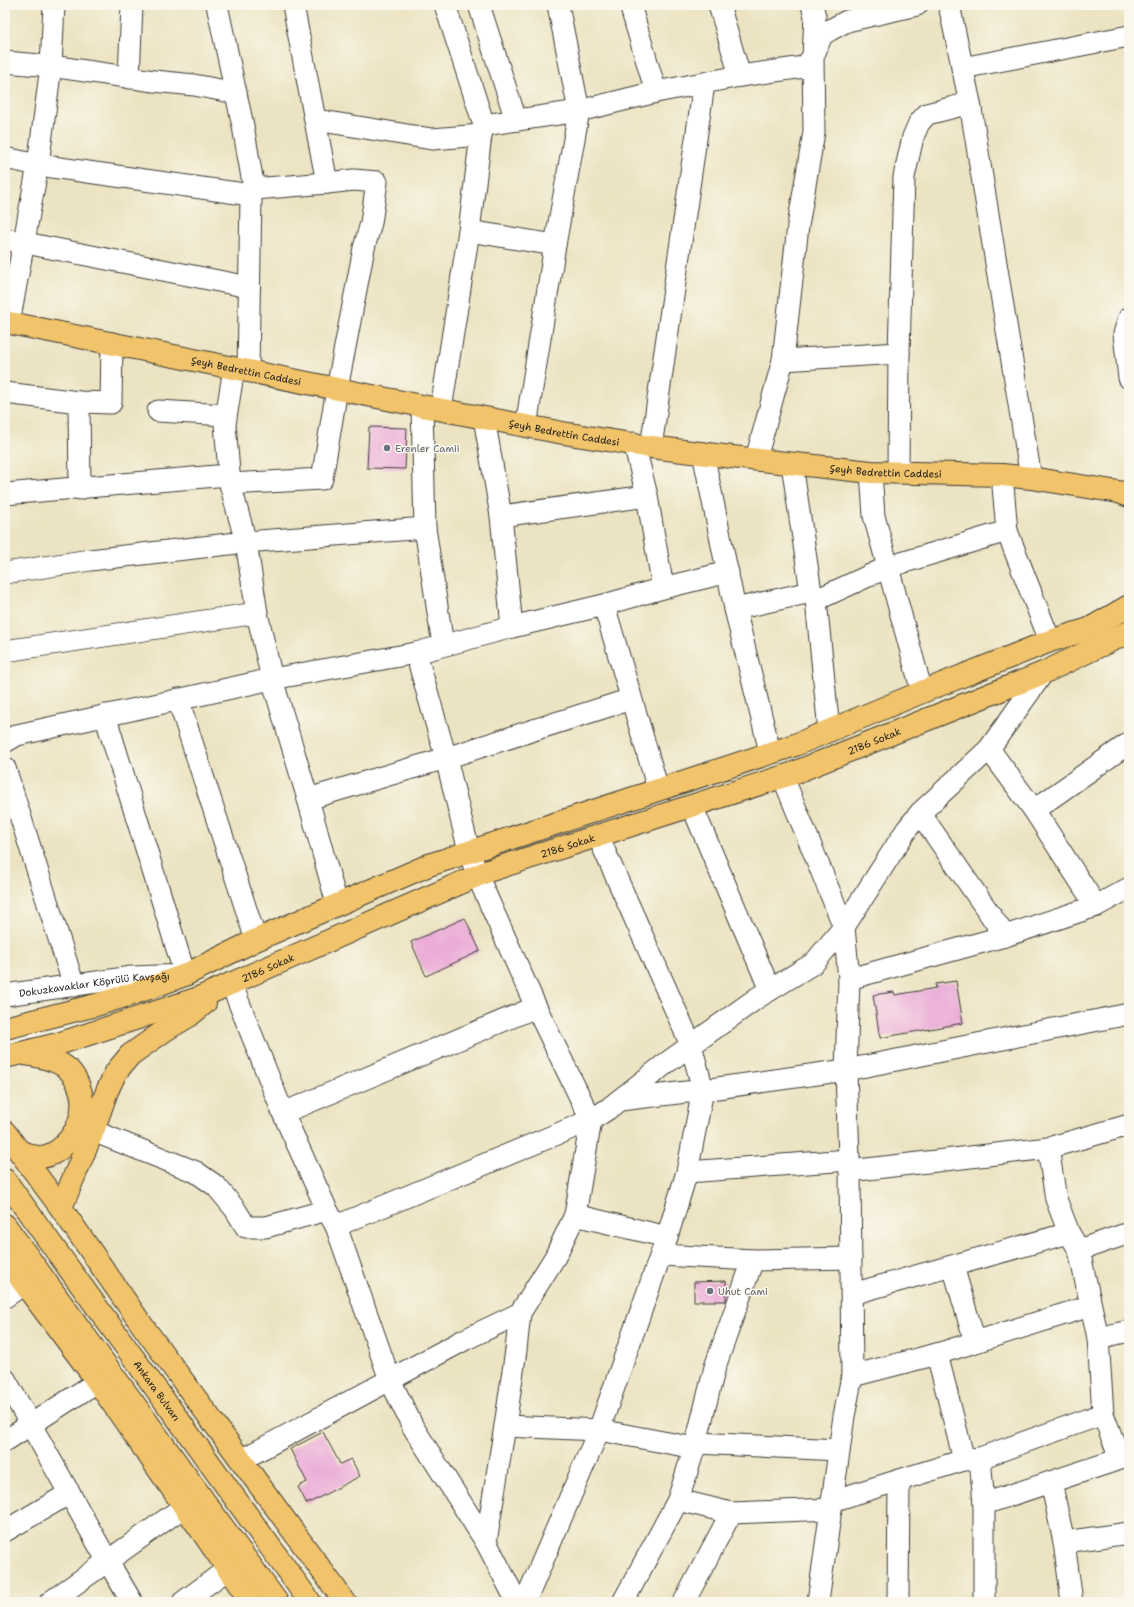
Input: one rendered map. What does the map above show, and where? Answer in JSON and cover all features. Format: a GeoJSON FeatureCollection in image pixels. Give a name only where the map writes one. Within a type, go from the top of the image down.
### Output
{"type":"FeatureCollection","features":[{"type":"Feature","properties":{"kind":"main road","name":"Şeyh Bedrettin Caddesi"},"geometry":{"type":"LineString","coordinates":[[7,322],[431,408],[563,433],[703,453],[871,472],[898,471],[1002,475],[1031,478],[1126,497]]}},
{"type":"Feature","properties":{"kind":"main road"},"geometry":{"type":"LineString","coordinates":[[5,1028],[96,1005],[185,975],[256,940],[429,865],[795,745],[1050,641],[1089,629],[1129,606]]}},
{"type":"Feature","properties":{"kind":"main road","name":"2186 Sokak"},"geometry":{"type":"LineString","coordinates":[[13,1055],[58,1044],[196,999],[477,875],[783,777],[1043,673],[1129,632]]}},
{"type":"Feature","properties":{"kind":"main road"},"geometry":{"type":"LineString","coordinates":[[61,1208],[93,1131],[107,1090],[116,1072],[130,1055],[167,1029],[189,1016],[232,983]]}},
{"type":"Feature","properties":{"kind":"main road"},"geometry":{"type":"LineString","coordinates":[[13,1055],[42,1056],[68,1069],[76,1079],[83,1101],[80,1121],[76,1131],[59,1150],[50,1155],[40,1157],[19,1151]]}},
{"type":"Feature","properties":{"kind":"main road"},"geometry":{"type":"LineString","coordinates":[[5,1132],[61,1208],[142,1325],[345,1602]]}},
{"type":"Feature","properties":{"kind":"main road","name":"Ankara Bulvarı"},"geometry":{"type":"LineString","coordinates":[[5,1180],[310,1602]]}},
{"type":"Feature","properties":{"kind":"main road"},"geometry":{"type":"LineString","coordinates":[[5,1225],[277,1602]]}},
{"type":"Feature","properties":{"kind":"main road"},"geometry":{"type":"LineString","coordinates":[[5,1258],[97,1382],[251,1602]]}},
{"type":"Feature","properties":{"kind":"street"},"geometry":{"type":"LineString","coordinates":[[7,322],[14,242],[38,165],[51,66],[54,5]]}},
{"type":"Feature","properties":{"kind":"street"},"geometry":{"type":"LineString","coordinates":[[129,78],[132,5]]}},
{"type":"Feature","properties":{"kind":"street"},"geometry":{"type":"LineString","coordinates":[[217,5],[244,126],[252,192],[250,286],[241,369],[226,415],[225,424],[229,480],[246,542],[257,613],[272,679],[308,799],[337,904]]}},
{"type":"Feature","properties":{"kind":"street"},"geometry":{"type":"LineString","coordinates":[[293,5],[327,183]]}},
{"type":"Feature","properties":{"kind":"street"},"geometry":{"type":"LineString","coordinates":[[443,645],[424,528],[431,408],[470,231],[483,130],[445,5]]}},
{"type":"Feature","properties":{"kind":"street"},"geometry":{"type":"LineString","coordinates":[[479,5],[516,120]]}},
{"type":"Feature","properties":{"kind":"street"},"geometry":{"type":"LineString","coordinates":[[526,426],[555,245],[579,111],[558,5]]}},
{"type":"Feature","properties":{"kind":"street"},"geometry":{"type":"LineString","coordinates":[[630,5],[656,92]]}},
{"type":"Feature","properties":{"kind":"street"},"geometry":{"type":"LineString","coordinates":[[719,5],[740,76]]}},
{"type":"Feature","properties":{"kind":"street"},"geometry":{"type":"LineString","coordinates":[[756,459],[783,360],[798,226],[814,132],[812,57],[816,16],[812,5]]}},
{"type":"Feature","properties":{"kind":"street"},"geometry":{"type":"LineString","coordinates":[[316,120],[432,139],[483,130],[516,120],[579,111],[656,92],[740,76],[804,67],[812,57],[822,35],[830,30],[848,21],[916,5]]}},
{"type":"Feature","properties":{"kind":"street"},"geometry":{"type":"LineString","coordinates":[[949,5],[970,103],[1031,478]]}},
{"type":"Feature","properties":{"kind":"street"},"geometry":{"type":"LineString","coordinates":[[962,68],[1129,36]]}},
{"type":"Feature","properties":{"kind":"street"},"geometry":{"type":"LineString","coordinates":[[5,62],[51,66],[129,78],[194,85],[236,93]]}},
{"type":"Feature","properties":{"kind":"street"},"geometry":{"type":"LineString","coordinates":[[663,588],[647,496],[643,445],[704,84]]}},
{"type":"Feature","properties":{"kind":"street"},"geometry":{"type":"LineString","coordinates":[[898,471],[899,353],[904,177],[913,137],[919,123],[927,114],[970,103]]}},
{"type":"Feature","properties":{"kind":"street"},"geometry":{"type":"LineString","coordinates":[[5,158],[38,165],[252,192],[354,180],[377,182],[371,223],[364,248],[337,388],[322,479],[229,480],[5,494]]}},
{"type":"Feature","properties":{"kind":"street"},"geometry":{"type":"LineString","coordinates":[[470,231],[555,245]]}},
{"type":"Feature","properties":{"kind":"street"},"geometry":{"type":"LineString","coordinates":[[14,242],[250,286]]}},
{"type":"Feature","properties":{"kind":"street"},"geometry":{"type":"LineString","coordinates":[[1129,318],[1124,334],[1129,378]]}},
{"type":"Feature","properties":{"kind":"street"},"geometry":{"type":"LineString","coordinates":[[5,393],[79,402],[111,403],[112,344]]}},
{"type":"Feature","properties":{"kind":"street"},"geometry":{"type":"LineString","coordinates":[[783,360],[899,353]]}},
{"type":"Feature","properties":{"kind":"street"},"geometry":{"type":"LineString","coordinates":[[79,402],[80,489]]}},
{"type":"Feature","properties":{"kind":"street"},"geometry":{"type":"LineString","coordinates":[[158,410],[226,415]]}},
{"type":"Feature","properties":{"kind":"street"},"geometry":{"type":"LineString","coordinates":[[484,418],[500,516],[512,626]]}},
{"type":"Feature","properties":{"kind":"street"},"geometry":{"type":"LineString","coordinates":[[703,453],[735,609],[770,752]]}},
{"type":"Feature","properties":{"kind":"street"},"geometry":{"type":"LineString","coordinates":[[792,464],[814,596],[829,730]]}},
{"type":"Feature","properties":{"kind":"street"},"geometry":{"type":"LineString","coordinates":[[871,472],[874,516],[922,692]]}},
{"type":"Feature","properties":{"kind":"street"},"geometry":{"type":"LineString","coordinates":[[1002,475],[1007,531],[1050,641]]}},
{"type":"Feature","properties":{"kind":"street"},"geometry":{"type":"LineString","coordinates":[[500,516],[647,496]]}},
{"type":"Feature","properties":{"kind":"street"},"geometry":{"type":"LineString","coordinates":[[5,573],[90,560],[246,542],[424,528]]}},
{"type":"Feature","properties":{"kind":"street"},"geometry":{"type":"LineString","coordinates":[[735,609],[814,596],[888,567],[1007,531]]}},
{"type":"Feature","properties":{"kind":"street"},"geometry":{"type":"LineString","coordinates":[[6,739],[17,735],[105,715],[272,679],[416,653],[512,626],[604,605],[663,588],[728,572]]}},
{"type":"Feature","properties":{"kind":"street"},"geometry":{"type":"LineString","coordinates":[[604,605],[658,790]]}},
{"type":"Feature","properties":{"kind":"street"},"geometry":{"type":"LineString","coordinates":[[5,651],[257,613]]}},
{"type":"Feature","properties":{"kind":"street"},"geometry":{"type":"LineString","coordinates":[[416,653],[446,758],[469,851],[477,875],[536,1007],[591,1120],[575,1215],[555,1257],[520,1313],[505,1426],[486,1542]]}},
{"type":"Feature","properties":{"kind":"street"},"geometry":{"type":"LineString","coordinates":[[93,1131],[196,1172],[216,1186],[235,1209],[246,1227],[266,1227],[331,1218],[591,1120],[620,1100],[691,1045],[770,990],[814,962],[844,927],[907,829],[920,813],[989,749],[1043,673]]}},
{"type":"Feature","properties":{"kind":"street"},"geometry":{"type":"LineString","coordinates":[[178,699],[256,940]]}},
{"type":"Feature","properties":{"kind":"street"},"geometry":{"type":"LineString","coordinates":[[308,799],[446,758],[631,699]]}},
{"type":"Feature","properties":{"kind":"street"},"geometry":{"type":"LineString","coordinates":[[105,715],[185,975]]}},
{"type":"Feature","properties":{"kind":"street"},"geometry":{"type":"LineString","coordinates":[[1034,810],[1129,743]]}},
{"type":"Feature","properties":{"kind":"street"},"geometry":{"type":"LineString","coordinates":[[989,749],[1034,810],[1096,906]]}},
{"type":"Feature","properties":{"kind":"street"},"geometry":{"type":"LineString","coordinates":[[5,768],[74,986]]}},
{"type":"Feature","properties":{"kind":"street"},"geometry":{"type":"LineString","coordinates":[[783,777],[844,927],[849,979],[846,1070],[852,1294],[852,1376],[844,1416],[818,1602]]}},
{"type":"Feature","properties":{"kind":"street"},"geometry":{"type":"LineString","coordinates":[[692,806],[770,990]]}},
{"type":"Feature","properties":{"kind":"street"},"geometry":{"type":"LineString","coordinates":[[920,813],[1005,936]]}},
{"type":"Feature","properties":{"kind":"street"},"geometry":{"type":"LineString","coordinates":[[525,1602],[599,1430],[664,1246],[687,1172],[703,1090],[691,1045],[598,836]]}},
{"type":"Feature","properties":{"kind":"street"},"geometry":{"type":"LineString","coordinates":[[849,979],[1005,936],[1096,906],[1129,888]]}},
{"type":"Feature","properties":{"kind":"street","name":"Dokuzkavaklar Köprülü Kavşağı"},"geometry":{"type":"LineString","coordinates":[[5,995],[132,978],[185,975]]}},
{"type":"Feature","properties":{"kind":"street"},"geometry":{"type":"LineString","coordinates":[[232,983],[284,1113],[331,1218],[390,1380],[413,1427],[486,1542],[517,1602]]}},
{"type":"Feature","properties":{"kind":"street"},"geometry":{"type":"LineString","coordinates":[[284,1113],[536,1007]]}},
{"type":"Feature","properties":{"kind":"street"},"geometry":{"type":"LineString","coordinates":[[620,1100],[846,1070],[1129,1014]]}},
{"type":"Feature","properties":{"kind":"street"},"geometry":{"type":"LineString","coordinates":[[687,1172],[849,1166],[1048,1148],[1129,1125]]}},
{"type":"Feature","properties":{"kind":"street"},"geometry":{"type":"LineString","coordinates":[[984,1504],[1125,1457],[1103,1414],[1098,1338],[1074,1241],[1056,1198],[1048,1148]]}},
{"type":"Feature","properties":{"kind":"street"},"geometry":{"type":"LineString","coordinates":[[575,1215],[664,1246],[753,1260],[851,1258]]}},
{"type":"Feature","properties":{"kind":"street"},"geometry":{"type":"LineString","coordinates":[[852,1294],[952,1266],[1074,1241],[1129,1233]]}},
{"type":"Feature","properties":{"kind":"street"},"geometry":{"type":"LineString","coordinates":[[623,1602],[678,1500],[696,1446],[715,1367],[753,1260]]}},
{"type":"Feature","properties":{"kind":"street"},"geometry":{"type":"LineString","coordinates":[[952,1266],[975,1342]]}},
{"type":"Feature","properties":{"kind":"street"},"geometry":{"type":"LineString","coordinates":[[5,1297],[24,1284]]}},
{"type":"Feature","properties":{"kind":"street"},"geometry":{"type":"LineString","coordinates":[[852,1376],[937,1354],[1090,1306]]}},
{"type":"Feature","properties":{"kind":"street"},"geometry":{"type":"LineString","coordinates":[[241,1460],[464,1340],[520,1313]]}},
{"type":"Feature","properties":{"kind":"street"},"geometry":{"type":"LineString","coordinates":[[1098,1338],[1129,1331]]}},
{"type":"Feature","properties":{"kind":"street"},"geometry":{"type":"LineString","coordinates":[[937,1354],[972,1459],[984,1504],[984,1602]]}},
{"type":"Feature","properties":{"kind":"street"},"geometry":{"type":"LineString","coordinates":[[5,1380],[132,1602]]}},
{"type":"Feature","properties":{"kind":"street"},"geometry":{"type":"LineString","coordinates":[[5,1441],[97,1382]]}},
{"type":"Feature","properties":{"kind":"street"},"geometry":{"type":"LineString","coordinates":[[678,1500],[731,1513],[832,1505],[899,1481],[972,1459],[1103,1414]]}},
{"type":"Feature","properties":{"kind":"street"},"geometry":{"type":"LineString","coordinates":[[505,1426],[599,1430],[696,1446],[839,1450]]}},
{"type":"Feature","properties":{"kind":"street"},"geometry":{"type":"LineString","coordinates":[[898,1602],[899,1481]]}},
{"type":"Feature","properties":{"kind":"street"},"geometry":{"type":"LineString","coordinates":[[1051,1482],[1064,1542],[1072,1602]]}},
{"type":"Feature","properties":{"kind":"street"},"geometry":{"type":"LineString","coordinates":[[5,1531],[70,1493]]}},
{"type":"Feature","properties":{"kind":"street"},"geometry":{"type":"LineString","coordinates":[[50,1602],[185,1506]]}},
{"type":"Feature","properties":{"kind":"street"},"geometry":{"type":"LineString","coordinates":[[684,1602],[731,1513]]}},
{"type":"Feature","properties":{"kind":"street"},"geometry":{"type":"LineString","coordinates":[[1064,1542],[1129,1533]]}},
{"type":"Feature","properties":{"kind":"street"},"geometry":{"type":"LineString","coordinates":[[183,1602],[228,1570]]}},
{"type":"Feature","properties":{"kind":"building","name":"Erenler Camii"},"geometry":{"type":"Polygon","coordinates":[[[369,427],[407,428],[405,469],[367,468],[369,427]]]}},
{"type":"Feature","properties":{"kind":"building"},"geometry":{"type":"Polygon","coordinates":[[[465,918],[480,951],[426,976],[411,942],[465,918]]]}},
{"type":"Feature","properties":{"kind":"building"},"geometry":{"type":"Polygon","coordinates":[[[956,981],[963,1023],[880,1038],[873,995],[894,992],[895,995],[936,988],[935,984],[956,981]]]}},
{"type":"Feature","properties":{"kind":"building","name":"Uhut Cami"},"geometry":{"type":"Polygon","coordinates":[[[726,1281],[726,1301],[694,1301],[694,1282],[726,1281]]]}},
{"type":"Feature","properties":{"kind":"building"},"geometry":{"type":"Polygon","coordinates":[[[323,1432],[340,1464],[351,1459],[360,1476],[307,1504],[298,1487],[307,1482],[290,1449],[323,1432]]]}},
{"type":"Feature","properties":{"kind":"place","name":"Erenler Camii"},"geometry":{"type":"Point","coordinates":[387,448]}},
{"type":"Feature","properties":{"kind":"place","name":"Uhut Cami"},"geometry":{"type":"Point","coordinates":[710,1291]}}]}
